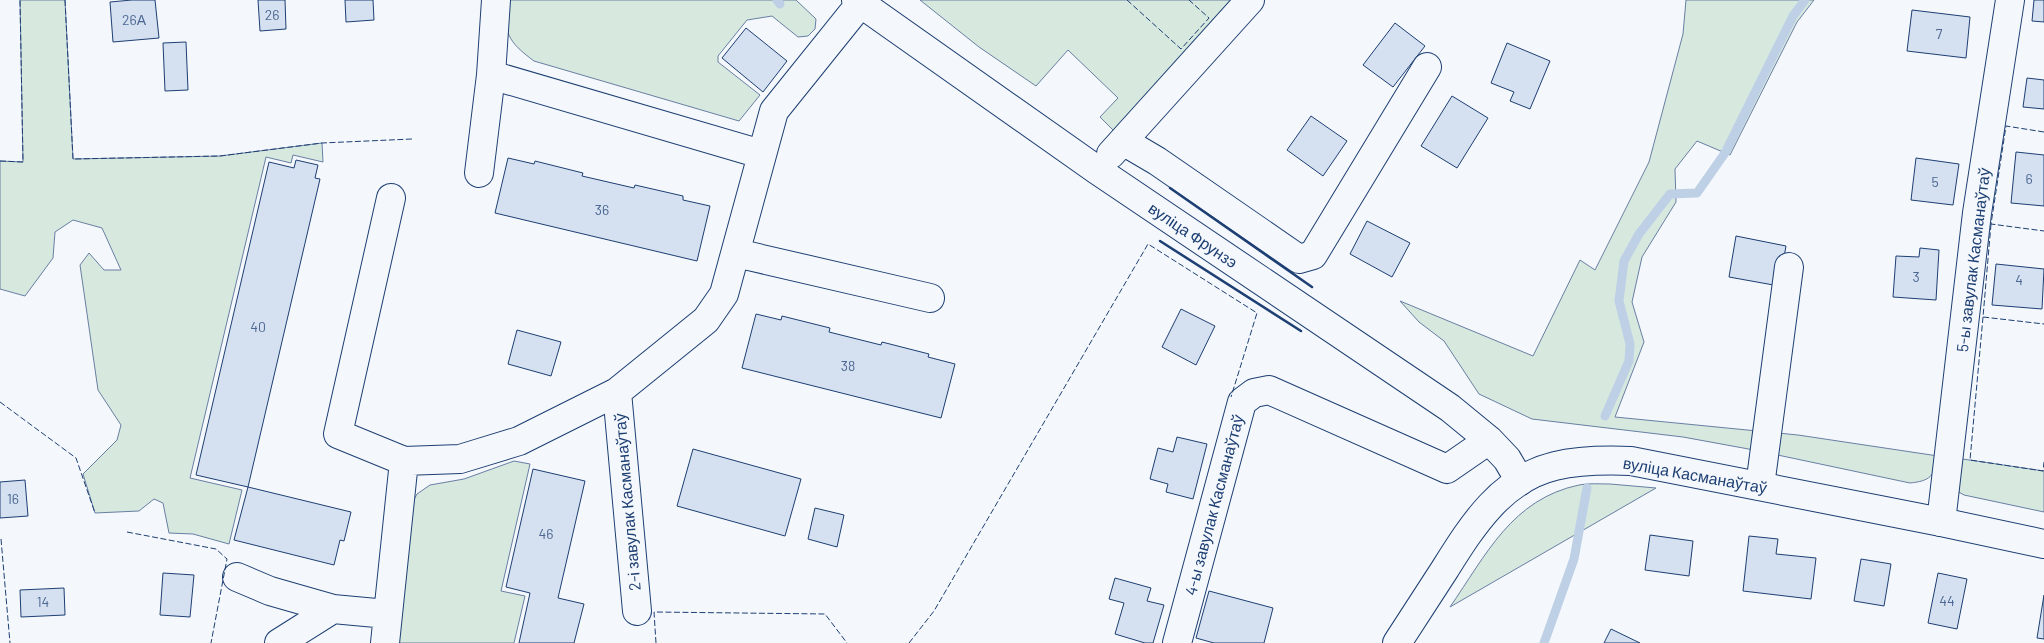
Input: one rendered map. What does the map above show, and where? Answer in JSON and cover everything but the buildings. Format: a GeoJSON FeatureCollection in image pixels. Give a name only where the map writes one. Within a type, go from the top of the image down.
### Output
{"type":"FeatureCollection","features":[{"type":"Feature","properties":{"kind":"street"},"geometry":{"type":"LineString","coordinates":[[478,173],[491,75],[496,0]]}},
{"type":"Feature","properties":{"kind":"street"},"geometry":{"type":"LineString","coordinates":[[1097,170],[1250,0]]}},
{"type":"Feature","properties":{"kind":"street","name":"5-ы завулак Касманаўтаў"},"geometry":{"type":"LineString","coordinates":[[1941,522],[1978,213],[2010,0]]}},
{"type":"Feature","properties":{"kind":"street"},"geometry":{"type":"LineString","coordinates":[[391,198],[338,434],[404,461],[460,459],[519,441],[616,392],[706,320],[724,294],[774,112],[858,2]]}},
{"type":"Feature","properties":{"kind":"street","name":"вуліца Фрунзэ"},"geometry":{"type":"LineString","coordinates":[[858,2],[1097,170],[1450,408],[1489,440],[1506,459],[1520,481]]}},
{"type":"Feature","properties":{"kind":"street"},"geometry":{"type":"LineString","coordinates":[[1123,141],[1157,161],[1299,259],[1313,256],[1427,67]]}},
{"type":"Feature","properties":{"kind":"street"},"geometry":{"type":"LineString","coordinates":[[491,75],[761,154]]}},
{"type":"Feature","properties":{"kind":"street"},"geometry":{"type":"LineString","coordinates":[[736,253],[930,298]]}},
{"type":"Feature","properties":{"kind":"street"},"geometry":{"type":"LineString","coordinates":[[1760,486],[1789,267]]}},
{"type":"Feature","properties":{"kind":"street","name":"4-ы завулак Касманаўтаў"},"geometry":{"type":"LineString","coordinates":[[1176,643],[1242,402],[1254,393],[1269,390],[1447,469],[1489,440]]}},
{"type":"Feature","properties":{"kind":"street","name":"2-і завулак Касманаўтаў"},"geometry":{"type":"LineString","coordinates":[[616,392],[637,612]]}},
{"type":"Feature","properties":{"kind":"street","name":"вуліца Касманаўтаў"},"geometry":{"type":"LineString","coordinates":[[1397,643],[1474,523],[1497,498],[1520,481],[1553,466],[1587,460],[1622,461],[1760,486],[2044,544]]}},
{"type":"Feature","properties":{"kind":"street"},"geometry":{"type":"LineString","coordinates":[[385,643],[404,461]]}},
{"type":"Feature","properties":{"kind":"street"},"geometry":{"type":"LineString","coordinates":[[237,577],[270,591],[333,609],[388,614]]}},
{"type":"Feature","properties":{"kind":"street"},"geometry":{"type":"LineString","coordinates":[[279,643],[333,609]]}},
{"type":"Feature","properties":{"kind":"shaded area"},"geometry":{"type":"Polygon","coordinates":[[[20,0],[65,0],[73,159],[220,156],[322,143],[323,162],[293,155],[291,163],[266,157],[190,478],[242,490],[229,544],[193,534],[169,533],[163,503],[154,499],[139,511],[95,513],[83,474],[117,440],[121,425],[98,390],[80,265],[89,253],[104,270],[121,270],[102,228],[73,220],[55,232],[53,258],[25,296],[0,289],[0,161],[23,162],[20,0]]]}},
{"type":"Feature","properties":{"kind":"shaded area"},"geometry":{"type":"Polygon","coordinates":[[[506,0],[796,0],[816,19],[815,29],[808,36],[798,37],[772,16],[747,20],[718,56],[718,62],[760,95],[739,121],[534,61],[518,48],[509,35],[506,21],[506,0]]]}},
{"type":"Feature","properties":{"kind":"shaded area"},"geometry":{"type":"Polygon","coordinates":[[[920,0],[1234,0],[1115,132],[1100,117],[1118,98],[1068,50],[1036,86],[979,47],[920,0]]]}},
{"type":"Feature","properties":{"kind":"shaded area"},"geometry":{"type":"Polygon","coordinates":[[[1686,0],[1814,0],[1797,22],[1730,155],[1697,141],[1675,169],[1676,202],[1642,257],[1632,302],[1644,342],[1615,417],[1798,435],[1938,456],[1933,473],[1927,479],[1910,483],[1683,437],[1532,419],[1479,394],[1444,341],[1419,322],[1400,301],[1533,356],[1580,260],[1595,270],[1649,162],[1683,34],[1686,0]]]}},
{"type":"Feature","properties":{"kind":"shaded area"},"geometry":{"type":"Polygon","coordinates":[[[1956,458],[2044,471],[2044,512],[1964,495],[1957,491],[1956,458]]]}},
{"type":"Feature","properties":{"kind":"shaded area"},"geometry":{"type":"Polygon","coordinates":[[[514,461],[530,464],[501,591],[525,596],[514,643],[398,643],[410,507],[417,494],[430,485],[464,479],[514,461]]]}},
{"type":"Feature","properties":{"kind":"shaded area"},"geometry":{"type":"Polygon","coordinates":[[[1610,484],[1656,488],[1450,607],[1489,549],[1518,516],[1556,492],[1579,485],[1610,484]]]}},
{"type":"Feature","properties":{"kind":"waterway"},"geometry":{"type":"LineString","coordinates":[[777,0],[780,4]]}},
{"type":"Feature","properties":{"kind":"waterway"},"geometry":{"type":"LineString","coordinates":[[1605,416],[1629,361],[1630,344],[1619,301],[1624,261],[1639,234],[1670,194],[1697,193],[1725,153],[1793,16],[1805,0]]}},
{"type":"Feature","properties":{"kind":"waterway"},"geometry":{"type":"LineString","coordinates":[[1544,643],[1574,559],[1587,488]]}},
{"type":"Feature","properties":{"kind":"fence"},"geometry":{"type":"LineString","coordinates":[[0,161],[23,162],[20,0]]}},
{"type":"Feature","properties":{"kind":"fence"},"geometry":{"type":"LineString","coordinates":[[65,0],[73,159],[220,156],[322,143],[412,139]]}},
{"type":"Feature","properties":{"kind":"fence"},"geometry":{"type":"LineString","coordinates":[[1127,0],[1181,49],[1209,18],[1189,0]]}},
{"type":"Feature","properties":{"kind":"fence"},"geometry":{"type":"LineString","coordinates":[[2044,132],[2006,126],[1991,224],[2044,231]]}},
{"type":"Feature","properties":{"kind":"fence"},"geometry":{"type":"LineString","coordinates":[[1991,224],[1983,317],[2044,324]]}},
{"type":"Feature","properties":{"kind":"fence"},"geometry":{"type":"LineString","coordinates":[[909,643],[934,611],[1148,244],[1257,313],[1231,397]]}},
{"type":"Feature","properties":{"kind":"fence"},"geometry":{"type":"LineString","coordinates":[[1983,317],[1970,460],[2043,471],[2044,462]]}},
{"type":"Feature","properties":{"kind":"fence"},"geometry":{"type":"LineString","coordinates":[[0,402],[76,458],[95,513]]}},
{"type":"Feature","properties":{"kind":"fence"},"geometry":{"type":"LineString","coordinates":[[127,532],[216,549],[227,559],[211,643]]}},
{"type":"Feature","properties":{"kind":"fence"},"geometry":{"type":"LineString","coordinates":[[1,539],[10,643]]}},
{"type":"Feature","properties":{"kind":"fence"},"geometry":{"type":"LineString","coordinates":[[656,643],[654,612],[825,614],[847,643]]}},
{"type":"Feature","properties":{"kind":"wall"},"geometry":{"type":"LineString","coordinates":[[1170,188],[1312,287]]}},
{"type":"Feature","properties":{"kind":"wall"},"geometry":{"type":"LineString","coordinates":[[1160,241],[1301,331]]}}]}
